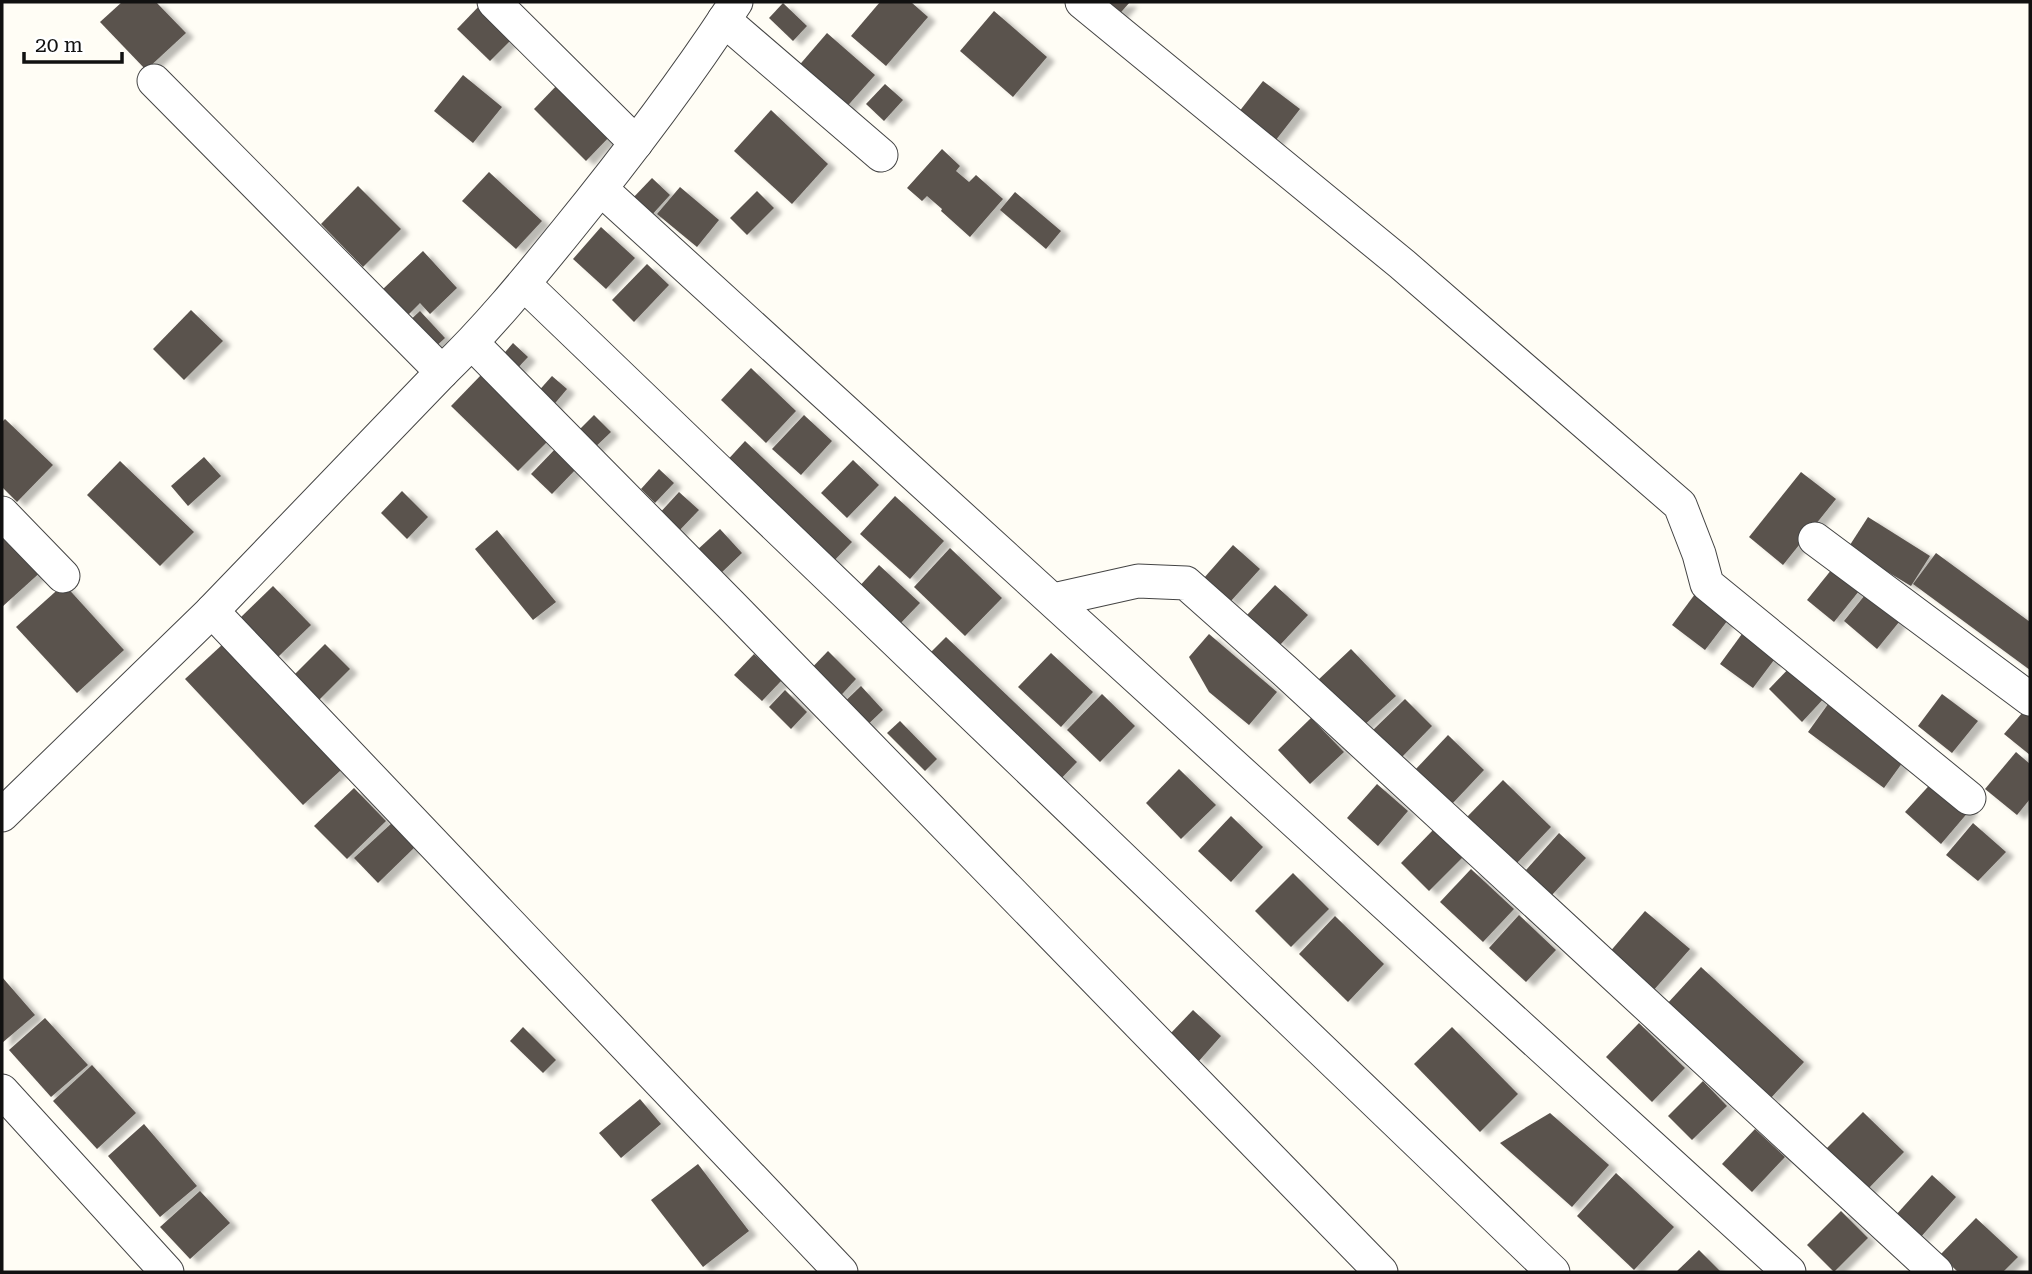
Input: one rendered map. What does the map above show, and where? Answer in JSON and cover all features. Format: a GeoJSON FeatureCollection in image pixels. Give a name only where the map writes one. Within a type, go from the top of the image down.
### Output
{"type":"FeatureCollection","features":[{"type":"Feature","properties":{"kind":"street"},"geometry":{"type":"LineString","coordinates":[[494,2],[636,143]]}},
{"type":"Feature","properties":{"kind":"street"},"geometry":{"type":"LineString","coordinates":[[1082,2],[1402,264],[1680,505],[1699,554],[1706,584],[1969,797]]}},
{"type":"Feature","properties":{"kind":"street"},"geometry":{"type":"LineString","coordinates":[[2,815],[212,611],[472,343],[601,189],[701,55],[730,11],[881,155]]}},
{"type":"Feature","properties":{"kind":"street"},"geometry":{"type":"LineString","coordinates":[[154,81],[442,372]]}},
{"type":"Feature","properties":{"kind":"street"},"geometry":{"type":"LineString","coordinates":[[601,189],[1789,1272]]}},
{"type":"Feature","properties":{"kind":"street"},"geometry":{"type":"LineString","coordinates":[[524,284],[1553,1272]]}},
{"type":"Feature","properties":{"kind":"street"},"geometry":{"type":"LineString","coordinates":[[472,343],[1381,1272]]}},
{"type":"Feature","properties":{"kind":"street"},"geometry":{"type":"LineString","coordinates":[[2,513],[63,576]]}},
{"type":"Feature","properties":{"kind":"street"},"geometry":{"type":"LineString","coordinates":[[1815,539],[2030,699]]}},
{"type":"Feature","properties":{"kind":"street"},"geometry":{"type":"LineString","coordinates":[[1053,600],[1138,581],[1186,583],[1295,680],[1936,1272]]}},
{"type":"Feature","properties":{"kind":"street"},"geometry":{"type":"LineString","coordinates":[[212,611],[841,1272]]}},
{"type":"Feature","properties":{"kind":"street"},"geometry":{"type":"LineString","coordinates":[[2,1091],[167,1272]]}},
{"type":"Feature","properties":{"kind":"building"},"geometry":{"type":"Polygon","coordinates":[[[122,2],[156,2],[186,33],[146,70],[100,22],[122,2]]]}},
{"type":"Feature","properties":{"kind":"building"},"geometry":{"type":"Polygon","coordinates":[[[880,2],[911,2],[928,17],[886,66],[851,36],[880,2]]]}},
{"type":"Feature","properties":{"kind":"building"},"geometry":{"type":"Polygon","coordinates":[[[1097,2],[1130,2],[1115,19],[1097,2]]]}},
{"type":"Feature","properties":{"kind":"building"},"geometry":{"type":"Polygon","coordinates":[[[482,3],[515,36],[490,61],[457,29],[482,3]]]}},
{"type":"Feature","properties":{"kind":"building"},"geometry":{"type":"Polygon","coordinates":[[[783,3],[807,26],[793,41],[769,18],[783,3]]]}},
{"type":"Feature","properties":{"kind":"building"},"geometry":{"type":"Polygon","coordinates":[[[994,11],[1047,57],[1013,97],[960,51],[994,11]]]}},
{"type":"Feature","properties":{"kind":"building"},"geometry":{"type":"Polygon","coordinates":[[[827,33],[875,75],[843,111],[796,69],[827,33]]]}},
{"type":"Feature","properties":{"kind":"building"},"geometry":{"type":"Polygon","coordinates":[[[463,75],[502,107],[473,143],[434,111],[463,75]]]}},
{"type":"Feature","properties":{"kind":"building"},"geometry":{"type":"Polygon","coordinates":[[[1263,81],[1300,109],[1272,145],[1235,117],[1263,81]]]}},
{"type":"Feature","properties":{"kind":"building"},"geometry":{"type":"Polygon","coordinates":[[[560,82],[613,133],[586,161],[534,109],[560,82]]]}},
{"type":"Feature","properties":{"kind":"building"},"geometry":{"type":"Polygon","coordinates":[[[885,84],[903,100],[884,121],[866,104],[885,84]]]}},
{"type":"Feature","properties":{"kind":"building"},"geometry":{"type":"Polygon","coordinates":[[[771,110],[828,164],[792,204],[734,151],[771,110]]]}},
{"type":"Feature","properties":{"kind":"building"},"geometry":{"type":"Polygon","coordinates":[[[942,149],[960,166],[956,171],[969,182],[976,175],[1003,199],[970,237],[927,196],[922,201],[907,188],[942,149]]]}},
{"type":"Feature","properties":{"kind":"building"},"geometry":{"type":"Polygon","coordinates":[[[489,172],[542,221],[516,249],[462,201],[489,172]]]}},
{"type":"Feature","properties":{"kind":"building"},"geometry":{"type":"Polygon","coordinates":[[[652,178],[670,195],[650,217],[631,200],[652,178]]]}},
{"type":"Feature","properties":{"kind":"building"},"geometry":{"type":"Polygon","coordinates":[[[358,186],[401,229],[363,267],[321,224],[358,186]]]}},
{"type":"Feature","properties":{"kind":"building"},"geometry":{"type":"Polygon","coordinates":[[[680,187],[719,220],[697,247],[657,214],[680,187]]]}},
{"type":"Feature","properties":{"kind":"building"},"geometry":{"type":"Polygon","coordinates":[[[757,191],[774,208],[747,235],[730,218],[757,191]]]}},
{"type":"Feature","properties":{"kind":"building"},"geometry":{"type":"Polygon","coordinates":[[[1015,192],[1061,231],[1046,249],[1000,210],[1015,192]]]}},
{"type":"Feature","properties":{"kind":"building"},"geometry":{"type":"Polygon","coordinates":[[[601,227],[635,258],[606,289],[573,259],[601,227]]]}},
{"type":"Feature","properties":{"kind":"building"},"geometry":{"type":"Polygon","coordinates":[[[423,251],[457,288],[430,314],[420,303],[408,315],[383,289],[423,251]]]}},
{"type":"Feature","properties":{"kind":"building"},"geometry":{"type":"Polygon","coordinates":[[[647,264],[669,285],[634,322],[612,300],[647,264]]]}},
{"type":"Feature","properties":{"kind":"building"},"geometry":{"type":"Polygon","coordinates":[[[191,310],[223,341],[184,380],[153,349],[191,310]]]}},
{"type":"Feature","properties":{"kind":"building"},"geometry":{"type":"Polygon","coordinates":[[[420,311],[445,338],[431,351],[406,324],[420,311]]]}},
{"type":"Feature","properties":{"kind":"building"},"geometry":{"type":"Polygon","coordinates":[[[513,343],[528,357],[514,372],[499,359],[513,343]]]}},
{"type":"Feature","properties":{"kind":"building"},"geometry":{"type":"Polygon","coordinates":[[[751,368],[796,411],[766,443],[721,400],[751,368]]]}},
{"type":"Feature","properties":{"kind":"building"},"geometry":{"type":"Polygon","coordinates":[[[483,373],[550,439],[518,471],[451,406],[483,373]]]}},
{"type":"Feature","properties":{"kind":"building"},"geometry":{"type":"Polygon","coordinates":[[[552,376],[567,389],[551,408],[535,395],[552,376]]]}},
{"type":"Feature","properties":{"kind":"building"},"geometry":{"type":"Polygon","coordinates":[[[594,415],[611,432],[589,453],[573,436],[594,415]]]}},
{"type":"Feature","properties":{"kind":"building"},"geometry":{"type":"Polygon","coordinates":[[[804,415],[832,441],[801,475],[772,449],[804,415]]]}},
{"type":"Feature","properties":{"kind":"building"},"geometry":{"type":"Polygon","coordinates":[[[5,419],[53,465],[17,502],[2,487],[2,422],[5,419]]]}},
{"type":"Feature","properties":{"kind":"building"},"geometry":{"type":"Polygon","coordinates":[[[745,441],[852,542],[830,565],[723,465],[745,441]]]}},
{"type":"Feature","properties":{"kind":"building"},"geometry":{"type":"Polygon","coordinates":[[[558,446],[579,466],[552,494],[531,474],[558,446]]]}},
{"type":"Feature","properties":{"kind":"building"},"geometry":{"type":"Polygon","coordinates":[[[204,457],[221,476],[188,506],[171,486],[204,457]]]}},
{"type":"Feature","properties":{"kind":"building"},"geometry":{"type":"Polygon","coordinates":[[[853,460],[879,485],[847,518],[821,493],[853,460]]]}},
{"type":"Feature","properties":{"kind":"building"},"geometry":{"type":"Polygon","coordinates":[[[120,461],[194,532],[160,566],[87,495],[120,461]]]}},
{"type":"Feature","properties":{"kind":"building"},"geometry":{"type":"Polygon","coordinates":[[[659,469],[674,483],[655,503],[641,489],[659,469]]]}},
{"type":"Feature","properties":{"kind":"building"},"geometry":{"type":"Polygon","coordinates":[[[1801,472],[1836,499],[1783,565],[1749,537],[1801,472]]]}},
{"type":"Feature","properties":{"kind":"building"},"geometry":{"type":"Polygon","coordinates":[[[402,491],[428,517],[407,539],[381,513],[402,491]]]}},
{"type":"Feature","properties":{"kind":"building"},"geometry":{"type":"Polygon","coordinates":[[[679,492],[699,510],[676,534],[657,516],[679,492]]]}},
{"type":"Feature","properties":{"kind":"building"},"geometry":{"type":"Polygon","coordinates":[[[895,496],[944,541],[910,579],[860,534],[895,496]]]}},
{"type":"Feature","properties":{"kind":"building"},"geometry":{"type":"Polygon","coordinates":[[[1868,517],[1930,556],[1911,586],[1848,548],[1868,517]]]}},
{"type":"Feature","properties":{"kind":"building"},"geometry":{"type":"Polygon","coordinates":[[[2,523],[44,569],[2,607],[2,523]]]}},
{"type":"Feature","properties":{"kind":"building"},"geometry":{"type":"Polygon","coordinates":[[[720,529],[742,553],[719,575],[696,551],[720,529]]]}},
{"type":"Feature","properties":{"kind":"building"},"geometry":{"type":"Polygon","coordinates":[[[497,530],[556,602],[533,620],[475,549],[497,530]]]}},
{"type":"Feature","properties":{"kind":"building"},"geometry":{"type":"Polygon","coordinates":[[[1233,545],[1260,569],[1230,602],[1204,578],[1233,545]]]}},
{"type":"Feature","properties":{"kind":"building"},"geometry":{"type":"Polygon","coordinates":[[[950,548],[1002,598],[965,636],[914,587],[950,548]]]}},
{"type":"Feature","properties":{"kind":"building"},"geometry":{"type":"Polygon","coordinates":[[[1936,553],[2030,622],[2030,670],[1913,584],[1936,553]]]}},
{"type":"Feature","properties":{"kind":"building"},"geometry":{"type":"Polygon","coordinates":[[[879,565],[920,603],[896,628],[856,590],[879,565]]]}},
{"type":"Feature","properties":{"kind":"building"},"geometry":{"type":"Polygon","coordinates":[[[1832,569],[1859,591],[1834,622],[1807,600],[1832,569]]]}},
{"type":"Feature","properties":{"kind":"building"},"geometry":{"type":"Polygon","coordinates":[[[64,584],[124,650],[77,693],[16,627],[64,584]]]}},
{"type":"Feature","properties":{"kind":"building"},"geometry":{"type":"Polygon","coordinates":[[[1275,585],[1308,615],[1280,645],[1247,615],[1275,585]]]}},
{"type":"Feature","properties":{"kind":"building"},"geometry":{"type":"Polygon","coordinates":[[[273,586],[311,625],[278,657],[240,618],[273,586]]]}},
{"type":"Feature","properties":{"kind":"building"},"geometry":{"type":"Polygon","coordinates":[[[1698,590],[1731,616],[1705,650],[1672,625],[1698,590]]]}},
{"type":"Feature","properties":{"kind":"building"},"geometry":{"type":"Polygon","coordinates":[[[1865,595],[1899,622],[1877,649],[1844,621],[1865,595]]]}},
{"type":"Feature","properties":{"kind":"building"},"geometry":{"type":"Polygon","coordinates":[[[1747,627],[1780,652],[1753,688],[1720,664],[1747,627]]]}},
{"type":"Feature","properties":{"kind":"building"},"geometry":{"type":"Polygon","coordinates":[[[1209,634],[1277,692],[1249,725],[1209,692],[1189,657],[1209,634]]]}},
{"type":"Feature","properties":{"kind":"building"},"geometry":{"type":"Polygon","coordinates":[[[946,637],[1077,762],[1055,785],[924,659],[946,637]]]}},
{"type":"Feature","properties":{"kind":"building"},"geometry":{"type":"Polygon","coordinates":[[[223,644],[341,770],[303,805],[185,679],[223,644]]]}},
{"type":"Feature","properties":{"kind":"building"},"geometry":{"type":"Polygon","coordinates":[[[325,644],[350,669],[319,700],[294,675],[325,644]]]}},
{"type":"Feature","properties":{"kind":"building"},"geometry":{"type":"Polygon","coordinates":[[[1351,649],[1396,696],[1361,728],[1317,681],[1351,649]]]}},
{"type":"Feature","properties":{"kind":"building"},"geometry":{"type":"Polygon","coordinates":[[[828,651],[856,679],[833,704],[804,676],[828,651]]]}},
{"type":"Feature","properties":{"kind":"building"},"geometry":{"type":"Polygon","coordinates":[[[1051,653],[1093,692],[1061,727],[1018,687],[1051,653]]]}},
{"type":"Feature","properties":{"kind":"building"},"geometry":{"type":"Polygon","coordinates":[[[754,654],[782,680],[762,701],[734,675],[754,654]]]}},
{"type":"Feature","properties":{"kind":"building"},"geometry":{"type":"Polygon","coordinates":[[[1794,663],[1827,695],[1802,722],[1769,689],[1794,663]]]}},
{"type":"Feature","properties":{"kind":"building"},"geometry":{"type":"Polygon","coordinates":[[[861,686],[883,710],[859,733],[836,710],[861,686]]]}},
{"type":"Feature","properties":{"kind":"building"},"geometry":{"type":"Polygon","coordinates":[[[785,690],[807,712],[791,729],[769,707],[785,690]]]}},
{"type":"Feature","properties":{"kind":"building"},"geometry":{"type":"Polygon","coordinates":[[[1102,694],[1135,726],[1100,762],[1067,730],[1102,694]]]}},
{"type":"Feature","properties":{"kind":"building"},"geometry":{"type":"Polygon","coordinates":[[[1942,694],[1978,721],[1952,753],[1918,726],[1942,694]]]}},
{"type":"Feature","properties":{"kind":"building"},"geometry":{"type":"Polygon","coordinates":[[[1405,699],[1432,726],[1401,758],[1373,730],[1405,699]]]}},
{"type":"Feature","properties":{"kind":"building"},"geometry":{"type":"Polygon","coordinates":[[[1831,700],[1908,755],[1884,788],[1808,732],[1831,700]]]}},
{"type":"Feature","properties":{"kind":"building"},"geometry":{"type":"Polygon","coordinates":[[[2030,706],[2030,755],[2004,734],[2030,706]]]}},
{"type":"Feature","properties":{"kind":"building"},"geometry":{"type":"Polygon","coordinates":[[[1311,718],[1344,752],[1310,784],[1278,750],[1311,718]]]}},
{"type":"Feature","properties":{"kind":"building"},"geometry":{"type":"Polygon","coordinates":[[[900,721],[937,759],[925,771],[887,733],[900,721]]]}},
{"type":"Feature","properties":{"kind":"building"},"geometry":{"type":"Polygon","coordinates":[[[1448,735],[1484,770],[1452,804],[1415,770],[1448,735]]]}},
{"type":"Feature","properties":{"kind":"building"},"geometry":{"type":"Polygon","coordinates":[[[2016,752],[2030,764],[2030,799],[2017,815],[1985,789],[2016,752]]]}},
{"type":"Feature","properties":{"kind":"building"},"geometry":{"type":"Polygon","coordinates":[[[1179,769],[1216,805],[1181,839],[1146,803],[1179,769]]]}},
{"type":"Feature","properties":{"kind":"building"},"geometry":{"type":"Polygon","coordinates":[[[1935,779],[1970,810],[1941,844],[1905,812],[1935,779]]]}},
{"type":"Feature","properties":{"kind":"building"},"geometry":{"type":"Polygon","coordinates":[[[1503,780],[1551,827],[1515,865],[1466,818],[1503,780]]]}},
{"type":"Feature","properties":{"kind":"building"},"geometry":{"type":"Polygon","coordinates":[[[1377,784],[1408,811],[1378,846],[1347,818],[1377,784]]]}},
{"type":"Feature","properties":{"kind":"building"},"geometry":{"type":"Polygon","coordinates":[[[354,788],[386,821],[347,859],[314,826],[354,788]]]}},
{"type":"Feature","properties":{"kind":"building"},"geometry":{"type":"Polygon","coordinates":[[[1231,816],[1263,847],[1231,882],[1198,851],[1231,816]]]}},
{"type":"Feature","properties":{"kind":"building"},"geometry":{"type":"Polygon","coordinates":[[[393,822],[416,846],[378,883],[354,858],[393,822]]]}},
{"type":"Feature","properties":{"kind":"building"},"geometry":{"type":"Polygon","coordinates":[[[1973,823],[2006,852],[1978,881],[1946,855],[1973,823]]]}},
{"type":"Feature","properties":{"kind":"building"},"geometry":{"type":"Polygon","coordinates":[[[1434,829],[1463,857],[1429,891],[1401,863],[1434,829]]]}},
{"type":"Feature","properties":{"kind":"building"},"geometry":{"type":"Polygon","coordinates":[[[1559,833],[1586,858],[1552,895],[1526,870],[1559,833]]]}},
{"type":"Feature","properties":{"kind":"building"},"geometry":{"type":"Polygon","coordinates":[[[1471,869],[1514,909],[1483,942],[1440,902],[1471,869]]]}},
{"type":"Feature","properties":{"kind":"building"},"geometry":{"type":"Polygon","coordinates":[[[1293,873],[1329,909],[1291,947],[1255,911],[1293,873]]]}},
{"type":"Feature","properties":{"kind":"building"},"geometry":{"type":"Polygon","coordinates":[[[1645,911],[1690,949],[1652,992],[1608,954],[1645,911]]]}},
{"type":"Feature","properties":{"kind":"building"},"geometry":{"type":"Polygon","coordinates":[[[1519,915],[1556,950],[1526,982],[1489,948],[1519,915]]]}},
{"type":"Feature","properties":{"kind":"building"},"geometry":{"type":"Polygon","coordinates":[[[1335,916],[1384,964],[1348,1002],[1299,954],[1335,916]]]}},
{"type":"Feature","properties":{"kind":"building"},"geometry":{"type":"Polygon","coordinates":[[[1701,967],[1804,1062],[1770,1099],[1666,1005],[1701,967]]]}},
{"type":"Feature","properties":{"kind":"building"},"geometry":{"type":"Polygon","coordinates":[[[2,977],[35,1015],[2,1043],[2,977]]]}},
{"type":"Feature","properties":{"kind":"building"},"geometry":{"type":"Polygon","coordinates":[[[1193,1010],[1221,1036],[1199,1061],[1170,1034],[1193,1010]]]}},
{"type":"Feature","properties":{"kind":"building"},"geometry":{"type":"Polygon","coordinates":[[[45,1018],[88,1065],[51,1097],[9,1050],[45,1018]]]}},
{"type":"Feature","properties":{"kind":"building"},"geometry":{"type":"Polygon","coordinates":[[[1639,1023],[1685,1068],[1652,1102],[1606,1057],[1639,1023]]]}},
{"type":"Feature","properties":{"kind":"building"},"geometry":{"type":"Polygon","coordinates":[[[523,1027],[556,1060],[543,1073],[510,1041],[523,1027]]]}},
{"type":"Feature","properties":{"kind":"building"},"geometry":{"type":"Polygon","coordinates":[[[1452,1027],[1518,1094],[1480,1132],[1414,1064],[1452,1027]]]}},
{"type":"Feature","properties":{"kind":"building"},"geometry":{"type":"Polygon","coordinates":[[[92,1065],[136,1113],[97,1149],[53,1101],[92,1065]]]}},
{"type":"Feature","properties":{"kind":"building"},"geometry":{"type":"Polygon","coordinates":[[[1703,1081],[1727,1106],[1692,1140],[1668,1116],[1703,1081]]]}},
{"type":"Feature","properties":{"kind":"building"},"geometry":{"type":"Polygon","coordinates":[[[640,1099],[661,1124],[621,1158],[599,1133],[640,1099]]]}},
{"type":"Feature","properties":{"kind":"building"},"geometry":{"type":"Polygon","coordinates":[[[1863,1112],[1904,1152],[1865,1192],[1824,1151],[1863,1112]]]}},
{"type":"Feature","properties":{"kind":"building"},"geometry":{"type":"Polygon","coordinates":[[[1550,1113],[1609,1165],[1572,1207],[1500,1143],[1550,1113]]]}},
{"type":"Feature","properties":{"kind":"building"},"geometry":{"type":"Polygon","coordinates":[[[144,1124],[197,1186],[160,1217],[108,1156],[144,1124]]]}},
{"type":"Feature","properties":{"kind":"building"},"geometry":{"type":"Polygon","coordinates":[[[1755,1129],[1785,1157],[1752,1192],[1722,1164],[1755,1129]]]}},
{"type":"Feature","properties":{"kind":"building"},"geometry":{"type":"Polygon","coordinates":[[[698,1164],[749,1231],[703,1267],[651,1200],[698,1164]]]}},
{"type":"Feature","properties":{"kind":"building"},"geometry":{"type":"Polygon","coordinates":[[[1616,1173],[1674,1227],[1634,1270],[1577,1216],[1616,1173]]]}},
{"type":"Feature","properties":{"kind":"building"},"geometry":{"type":"Polygon","coordinates":[[[1932,1175],[1956,1197],[1920,1238],[1895,1216],[1932,1175]]]}},
{"type":"Feature","properties":{"kind":"building"},"geometry":{"type":"Polygon","coordinates":[[[200,1191],[230,1223],[190,1259],[160,1227],[200,1191]]]}},
{"type":"Feature","properties":{"kind":"building"},"geometry":{"type":"Polygon","coordinates":[[[1841,1211],[1868,1238],[1834,1272],[1807,1245],[1841,1211]]]}},
{"type":"Feature","properties":{"kind":"building"},"geometry":{"type":"Polygon","coordinates":[[[1976,1218],[2018,1257],[2003,1272],[1958,1272],[1940,1255],[1976,1218]]]}},
{"type":"Feature","properties":{"kind":"building"},"geometry":{"type":"Polygon","coordinates":[[[1699,1250],[1721,1272],[1676,1272],[1699,1250]]]}}]}
